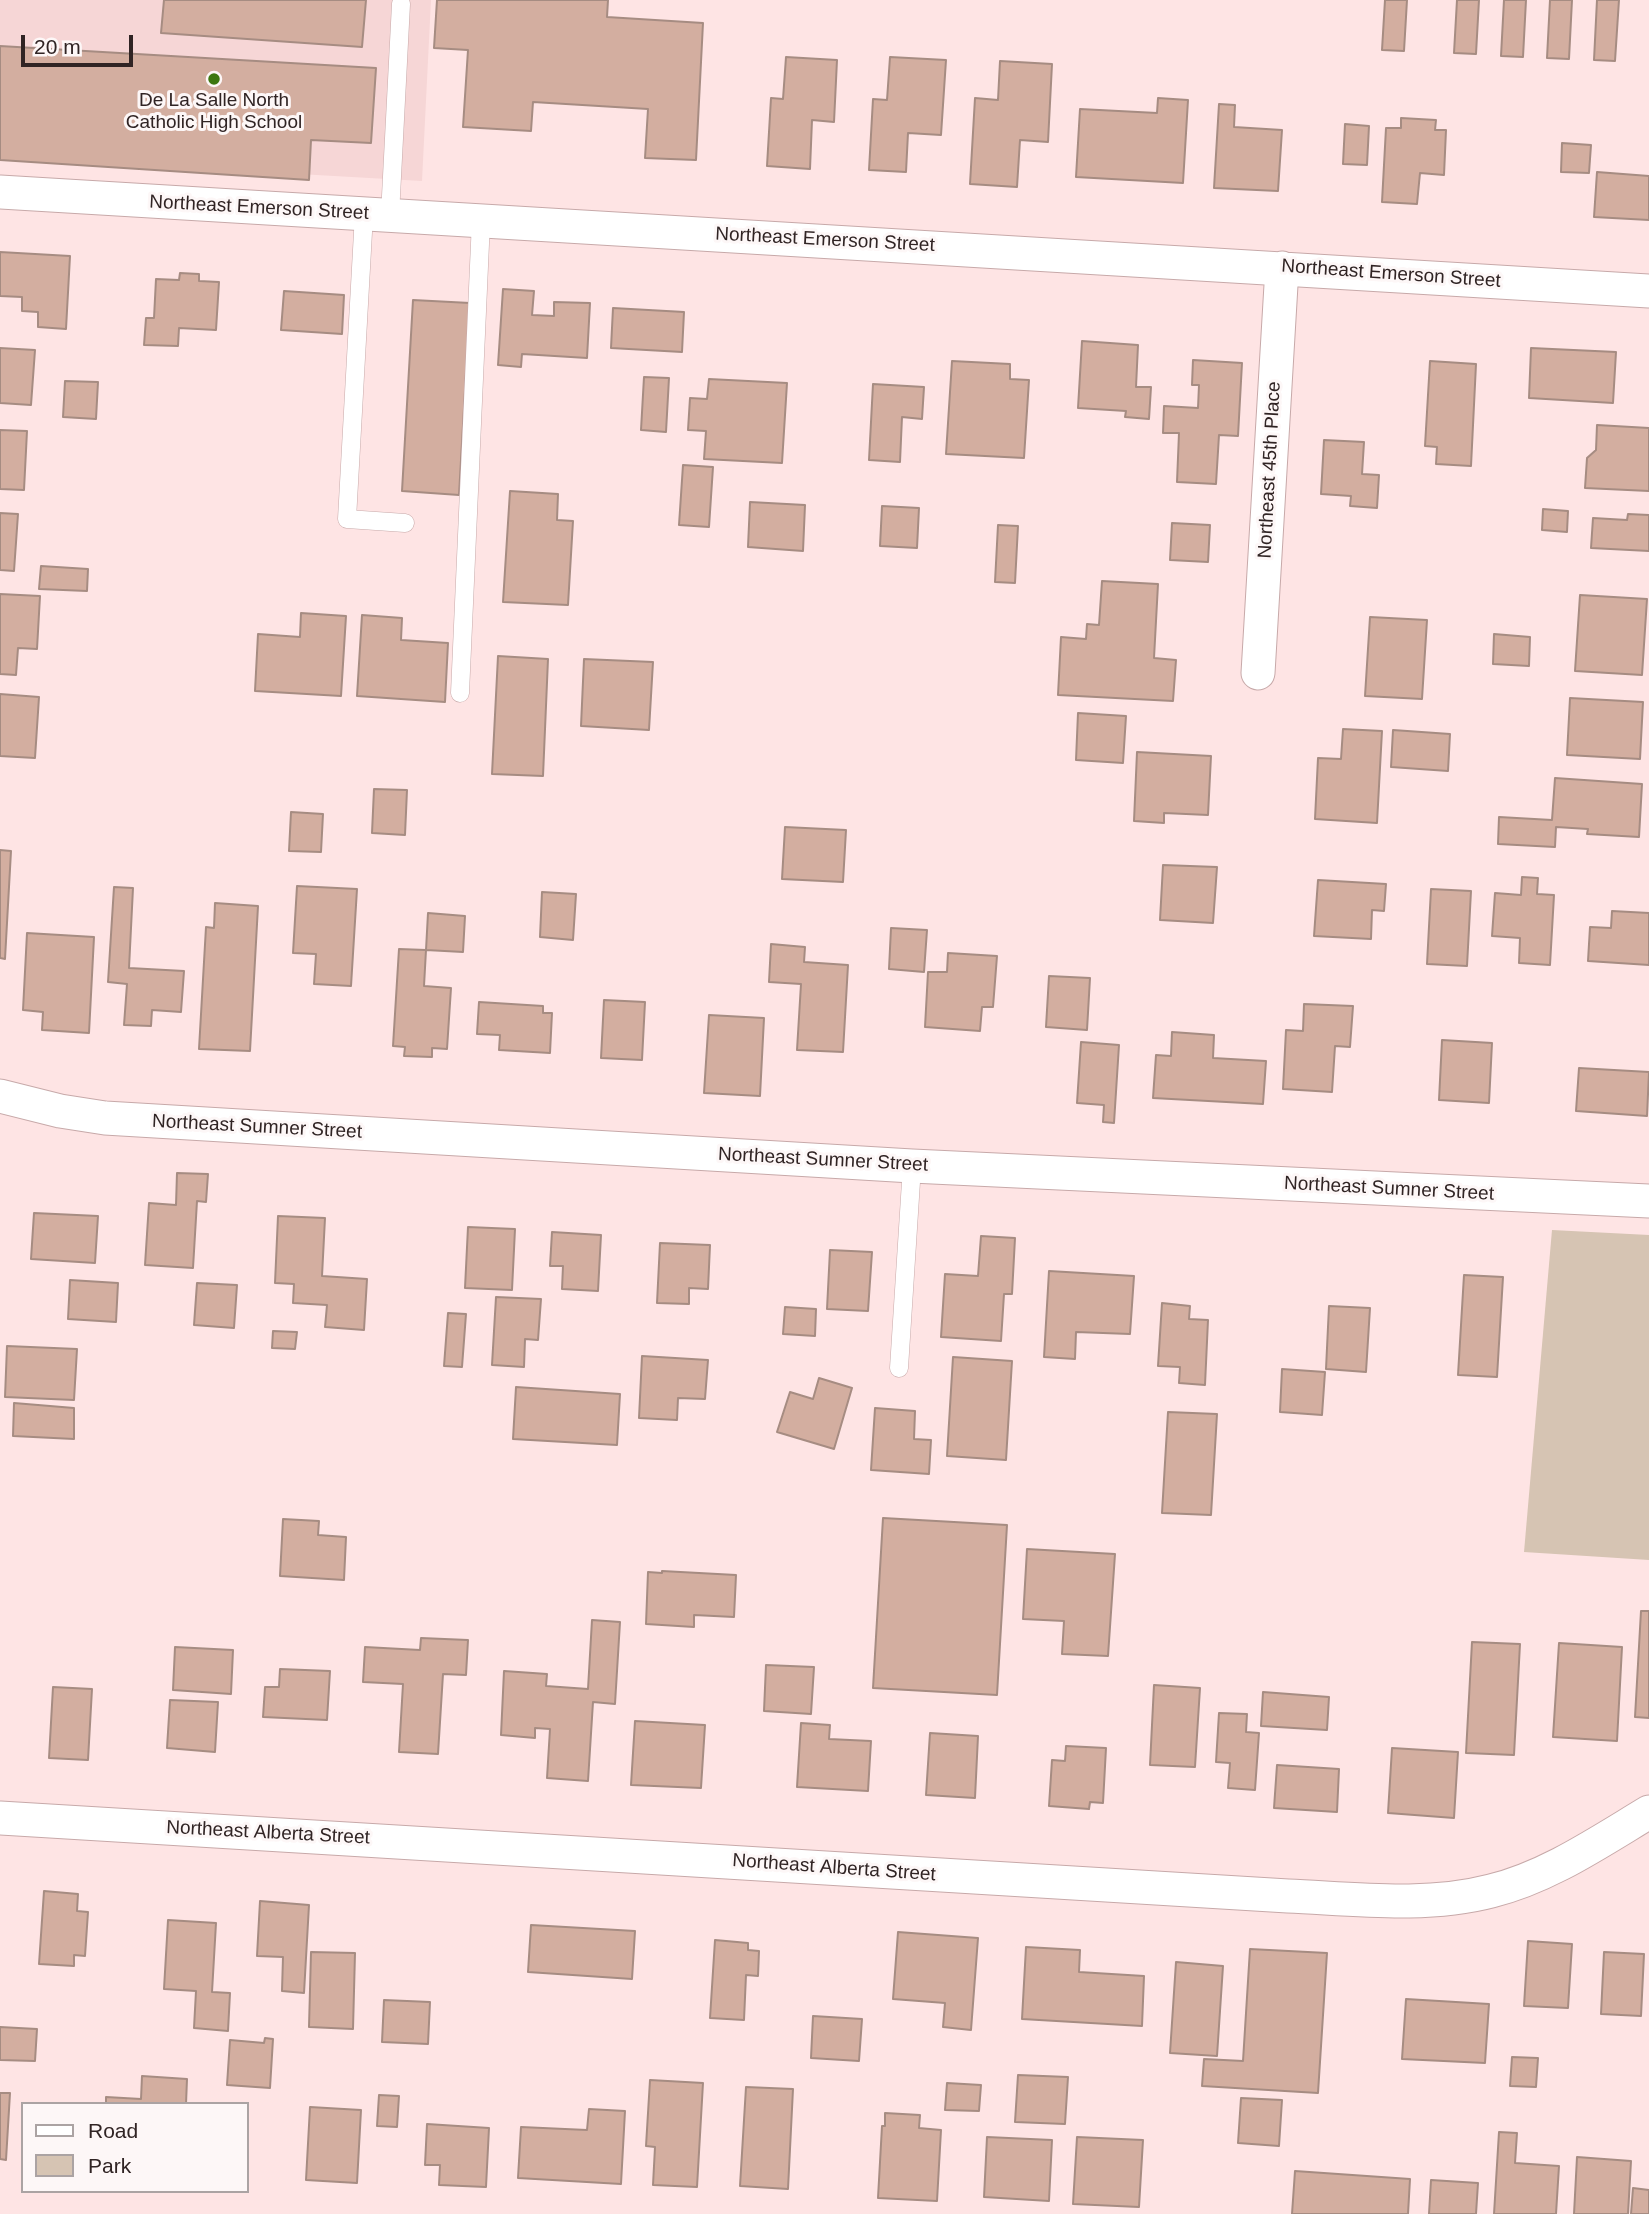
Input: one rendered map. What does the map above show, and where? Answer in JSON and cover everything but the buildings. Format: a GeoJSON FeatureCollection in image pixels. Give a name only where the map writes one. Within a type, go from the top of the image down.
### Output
{"type":"FeatureCollection","features":[{"type":"Feature","properties":{"kind":"street","name":"Northeast Emerson Street"},"geometry":{"type":"LineString","coordinates":[[0,192],[1649,291]]}},
{"type":"Feature","properties":{"kind":"street","name":"Northeast 45th Place"},"geometry":{"type":"LineString","coordinates":[[1258,673],[1282,268]]}},
{"type":"Feature","properties":{"kind":"street","name":"Northeast Sumner Street"},"geometry":{"type":"LineString","coordinates":[[0,1096],[60,1111],[105,1118],[912,1166],[1649,1201]]}},
{"type":"Feature","properties":{"kind":"street","name":"Northeast Alberta Street"},"geometry":{"type":"LineString","coordinates":[[0,1818],[1274,1895],[1433,1900],[1492,1891],[1548,1870],[1649,1812]]}},
{"type":"Feature","properties":{"kind":"lane"},"geometry":{"type":"LineString","coordinates":[[401,4],[347,519],[405,523]]}},
{"type":"Feature","properties":{"kind":"lane"},"geometry":{"type":"LineString","coordinates":[[460,694],[481,220]]}},
{"type":"Feature","properties":{"kind":"lane"},"geometry":{"type":"LineString","coordinates":[[899,1368],[912,1166]]}},
{"type":"Feature","properties":{"kind":"shaded area","name":"De La Salle North Catholic High School"},"geometry":{"type":"Polygon","coordinates":[[[0,0],[431,0],[422,181],[0,157],[0,0]]]}},
{"type":"Feature","properties":{"kind":"green space"},"geometry":{"type":"Polygon","coordinates":[[[1552,1230],[1649,1235],[1649,1560],[1524,1552],[1552,1230]]]}},
{"type":"Feature","properties":{"kind":"place","name":"De La Salle North Catholic High School"},"geometry":{"type":"Point","coordinates":[214,79]}}]}
